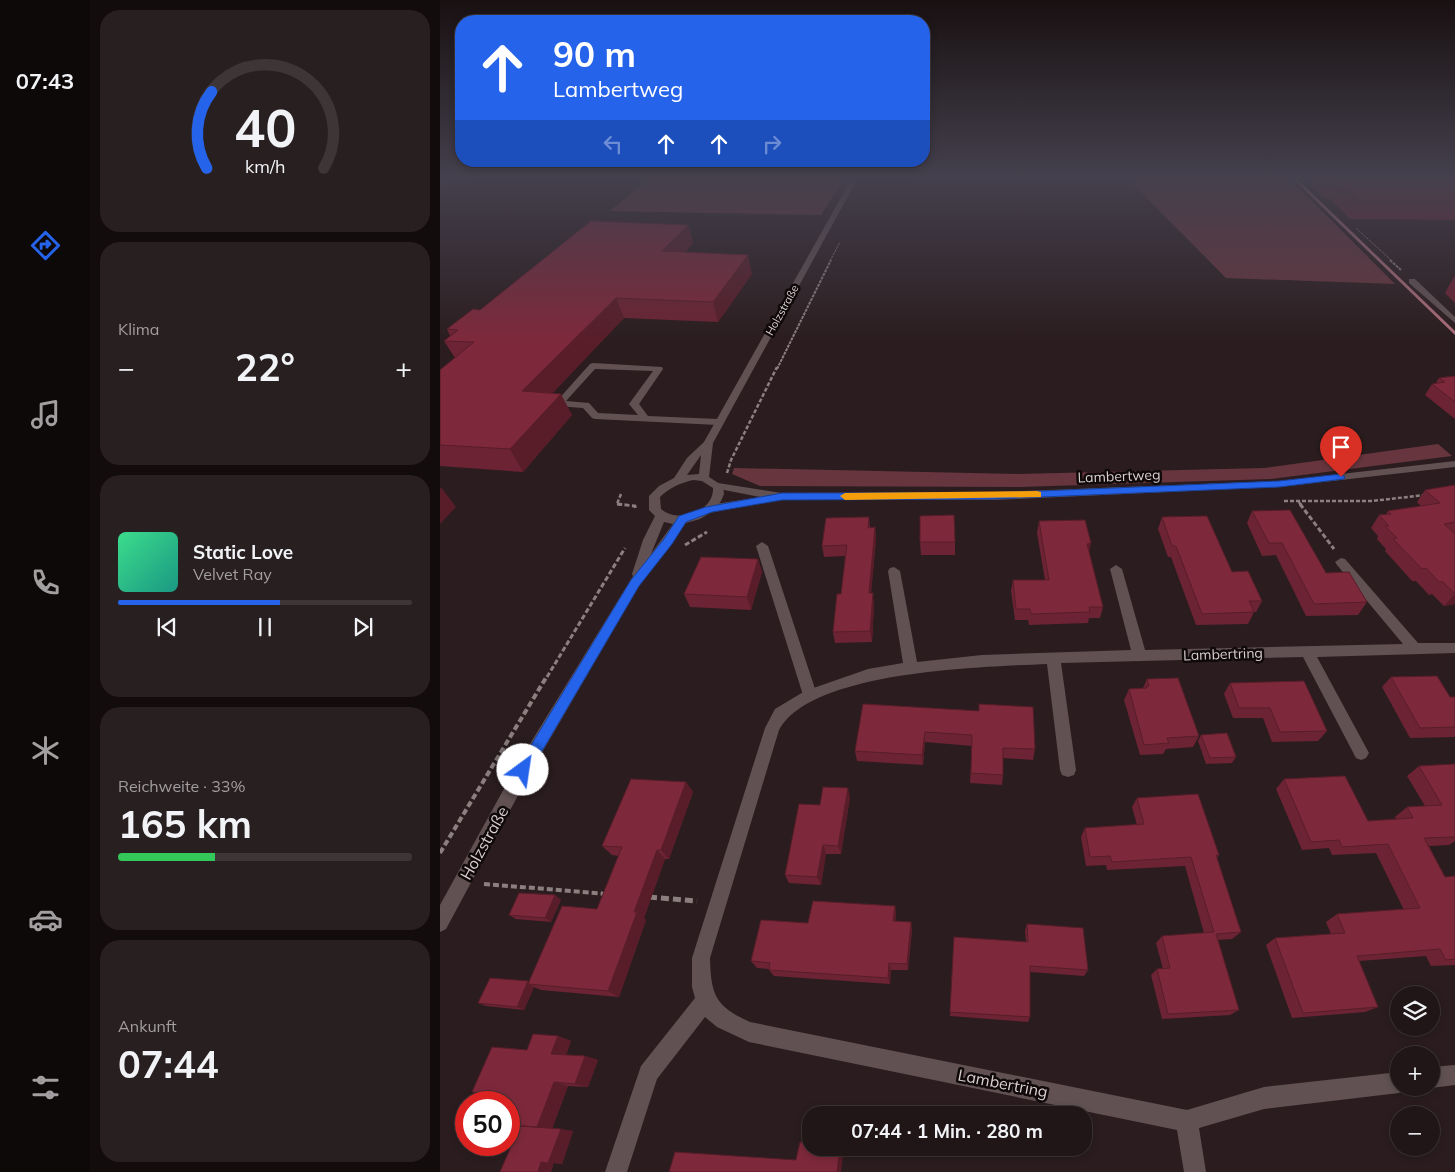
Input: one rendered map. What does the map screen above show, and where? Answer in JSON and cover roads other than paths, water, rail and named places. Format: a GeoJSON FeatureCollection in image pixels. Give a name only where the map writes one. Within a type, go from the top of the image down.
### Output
{"type":"FeatureCollection","features":[{"type":"Feature","properties":{"kind":"street","name":"Holzstraße"},"geometry":{"type":"LineString","coordinates":[[635,583],[649,540],[661,516],[654,510],[654,496],[662,488],[678,480],[704,478],[708,444],[718,422],[825,231]]}},
{"type":"Feature","properties":{"kind":"street"},"geometry":{"type":"LineString","coordinates":[[1412,281],[1455,321]]}},
{"type":"Feature","properties":{"kind":"street"},"geometry":{"type":"LineString","coordinates":[[645,418],[634,404],[659,369],[593,366],[559,404],[586,405],[595,416],[718,422]]}},
{"type":"Feature","properties":{"kind":"street","name":"Holzstraße"},"geometry":{"type":"LineString","coordinates":[[678,480],[691,460],[708,444]]}},
{"type":"Feature","properties":{"kind":"street","name":"Lambertweg"},"geometry":{"type":"LineString","coordinates":[[709,509],[782,497],[994,496],[1269,484],[1455,464]]}},
{"type":"Feature","properties":{"kind":"street"},"geometry":{"type":"LineString","coordinates":[[661,516],[672,520],[683,519],[694,517],[709,509],[718,499],[718,486],[704,478]]}},
{"type":"Feature","properties":{"kind":"street","name":"Lambertweg"},"geometry":{"type":"LineString","coordinates":[[718,486],[782,497]]}},
{"type":"Feature","properties":{"kind":"street","name":"Holzstraße"},"geometry":{"type":"LineString","coordinates":[[440,922],[523,770],[635,583],[668,542],[683,519]]}},
{"type":"Feature","properties":{"kind":"street"},"geometry":{"type":"LineString","coordinates":[[762,546],[810,694]]}},
{"type":"Feature","properties":{"kind":"street"},"geometry":{"type":"LineString","coordinates":[[1341,562],[1416,650]]}},
{"type":"Feature","properties":{"kind":"street"},"geometry":{"type":"LineString","coordinates":[[1116,569],[1140,657]]}},
{"type":"Feature","properties":{"kind":"street"},"geometry":{"type":"LineString","coordinates":[[894,571],[911,668]]}},
{"type":"Feature","properties":{"kind":"street","name":"Lambertring"},"geometry":{"type":"LineString","coordinates":[[1390,1083],[1264,1098],[1187,1121],[749,1032],[721,1019],[705,1001],[700,978],[701,958],[772,728],[780,714],[810,694],[868,675],[911,668],[982,661],[1455,648]]}},
{"type":"Feature","properties":{"kind":"street"},"geometry":{"type":"LineString","coordinates":[[1306,652],[1362,753]]}},
{"type":"Feature","properties":{"kind":"street"},"geometry":{"type":"LineString","coordinates":[[1053,658],[1068,770]]}},
{"type":"Feature","properties":{"kind":"street"},"geometry":{"type":"LineString","coordinates":[[616,1172],[648,1072],[705,1001]]}},
{"type":"Feature","properties":{"kind":"street"},"geometry":{"type":"LineString","coordinates":[[1440,1077],[1455,1075]]}},
{"type":"Feature","properties":{"kind":"street"},"geometry":{"type":"LineString","coordinates":[[1187,1121],[1195,1172]]}},
{"type":"Feature","properties":{"kind":"waterway"},"geometry":{"type":"LineString","coordinates":[[1348,231],[1455,334]]}}]}
